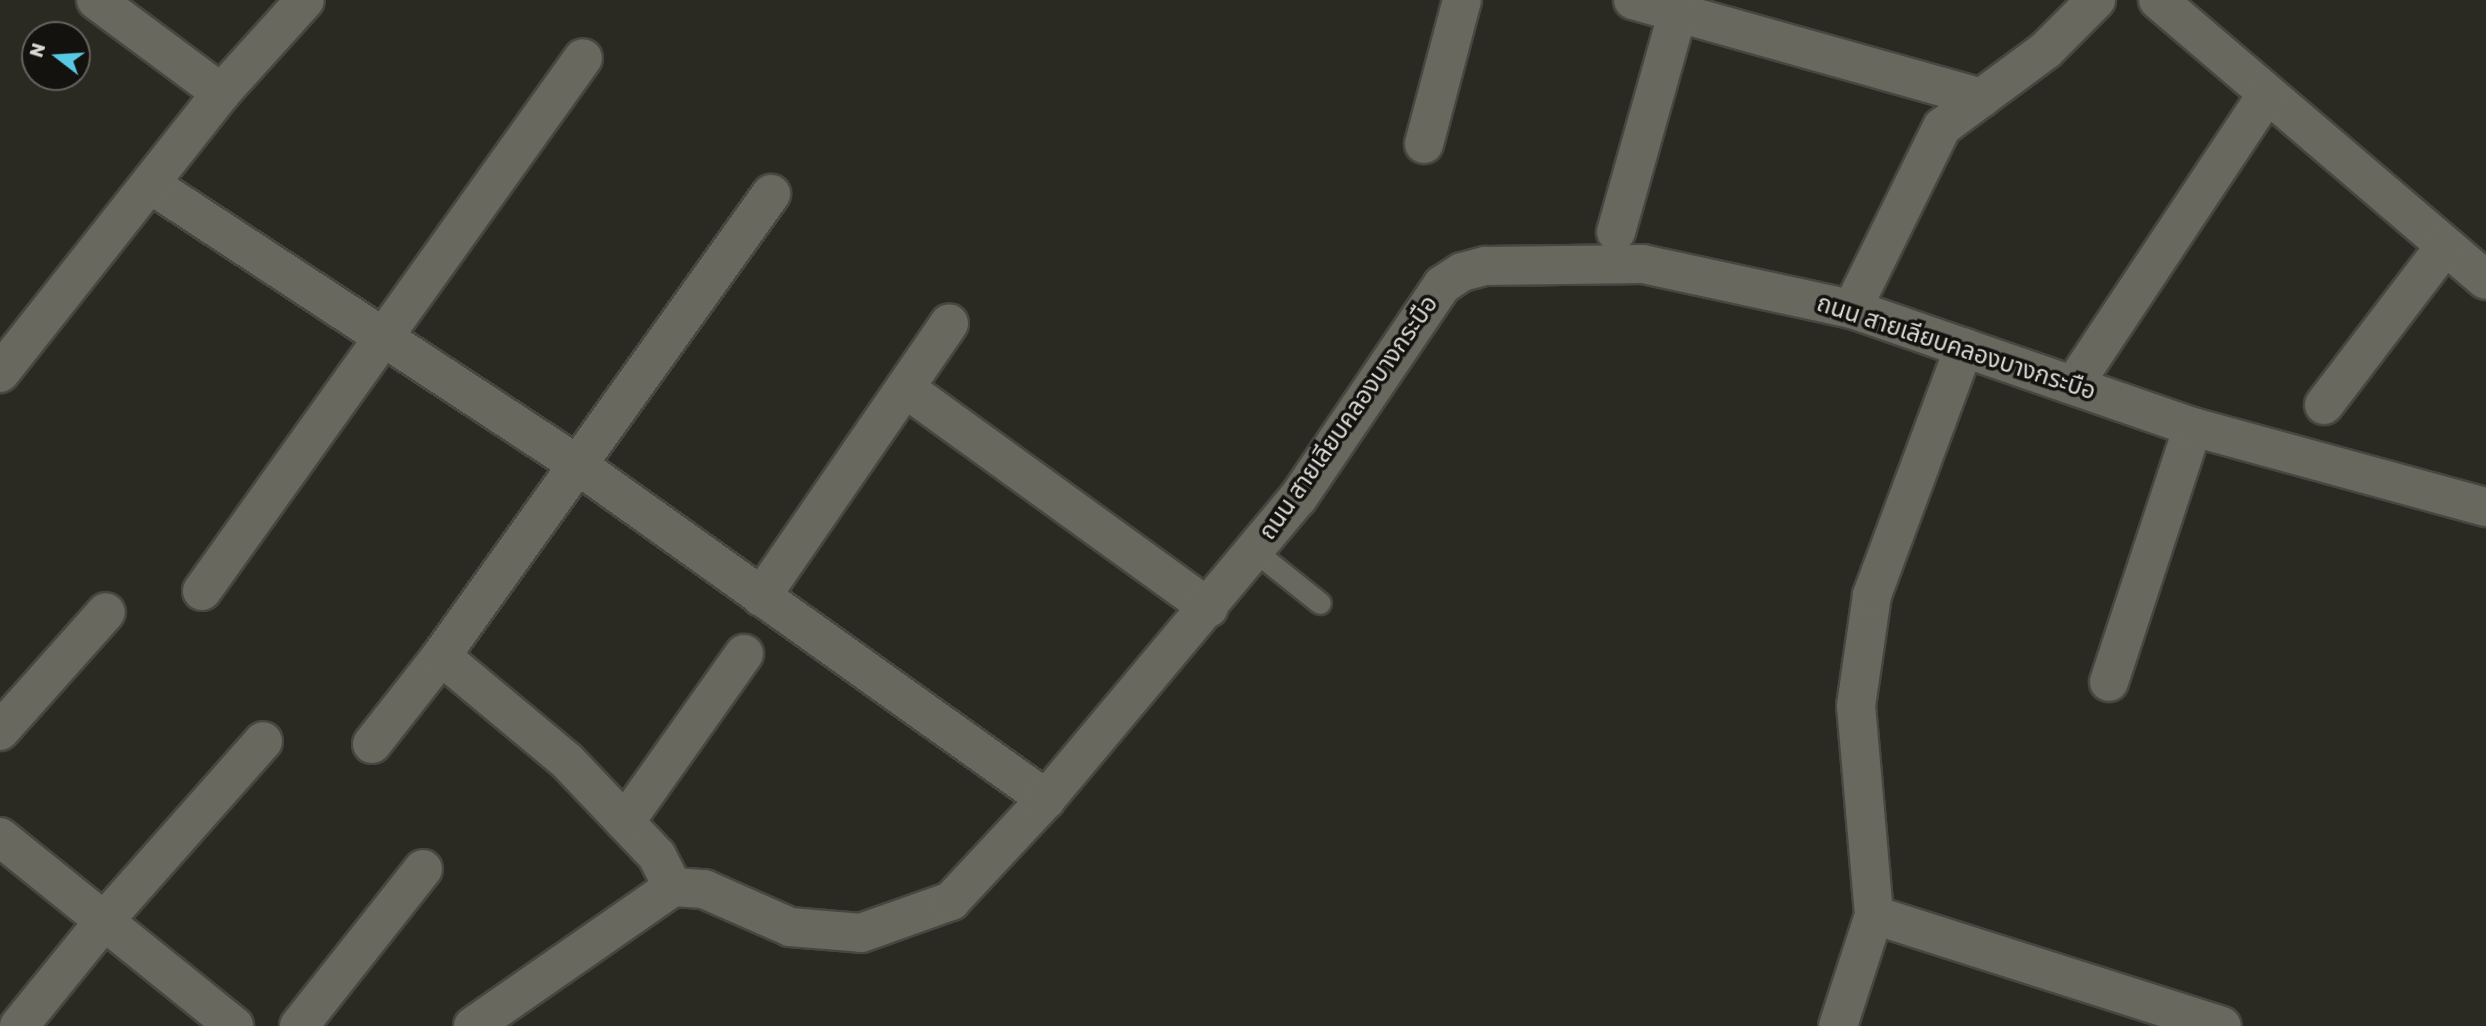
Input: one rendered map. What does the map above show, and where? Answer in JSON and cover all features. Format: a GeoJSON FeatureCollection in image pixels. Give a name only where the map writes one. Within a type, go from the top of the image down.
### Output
{"type":"FeatureCollection","features":[{"type":"Feature","properties":{"kind":"street"},"geometry":{"type":"LineString","coordinates":[[96,0],[221,93]]}},
{"type":"Feature","properties":{"kind":"street"},"geometry":{"type":"LineString","coordinates":[[2,365],[221,93],[304,0]]}},
{"type":"Feature","properties":{"kind":"street"},"geometry":{"type":"LineString","coordinates":[[1424,144],[1462,0]]}},
{"type":"Feature","properties":{"kind":"street"},"geometry":{"type":"LineString","coordinates":[[1633,0],[1981,98]]}},
{"type":"Feature","properties":{"kind":"street"},"geometry":{"type":"LineString","coordinates":[[1852,309],[1942,127],[2046,51],[2096,0]]}},
{"type":"Feature","properties":{"kind":"street"},"geometry":{"type":"LineString","coordinates":[[2158,0],[2266,96],[2486,280]]}},
{"type":"Feature","properties":{"kind":"street"},"geometry":{"type":"LineString","coordinates":[[1616,232],[1678,12]]}},
{"type":"Feature","properties":{"kind":"street"},"geometry":{"type":"LineString","coordinates":[[202,591],[583,58]]}},
{"type":"Feature","properties":{"kind":"street"},"geometry":{"type":"LineString","coordinates":[[2081,374],[2266,96]]}},
{"type":"Feature","properties":{"kind":"street"},"geometry":{"type":"LineString","coordinates":[[150,184],[384,334],[575,463],[1046,799]]}},
{"type":"Feature","properties":{"kind":"street"},"geometry":{"type":"LineString","coordinates":[[372,744],[442,656],[575,463],[771,194]]}},
{"type":"Feature","properties":{"kind":"street"},"geometry":{"type":"LineString","coordinates":[[2324,405],[2445,246]]}},
{"type":"Feature","properties":{"kind":"street","name":"ถนน สายเลียบคลองบางกระบือ"},"geometry":{"type":"LineString","coordinates":[[673,887],[704,889],[790,927],[862,933],[951,901],[1046,799],[1209,608],[1298,498],[1442,285],[1462,272],[1485,266],[1643,264],[1852,309],[2193,427],[2486,507]]}},
{"type":"Feature","properties":{"kind":"street"},"geometry":{"type":"LineString","coordinates":[[761,597],[949,323]]}},
{"type":"Feature","properties":{"kind":"street"},"geometry":{"type":"LineString","coordinates":[[1838,1026],[1874,915],[1856,706],[1872,595],[1964,348]]}},
{"type":"Feature","properties":{"kind":"street"},"geometry":{"type":"LineString","coordinates":[[905,388],[1209,608]]}},
{"type":"Feature","properties":{"kind":"street"},"geometry":{"type":"LineString","coordinates":[[2109,682],[2193,427]]}},
{"type":"Feature","properties":{"kind":"street"},"geometry":{"type":"LineString","coordinates":[[0,731],[106,612]]}},
{"type":"Feature","properties":{"kind":"street"},"geometry":{"type":"LineString","coordinates":[[625,822],[744,654]]}},
{"type":"Feature","properties":{"kind":"street"},"geometry":{"type":"LineString","coordinates":[[442,656],[567,761],[657,856],[673,887],[473,1026]]}},
{"type":"Feature","properties":{"kind":"street"},"geometry":{"type":"LineString","coordinates":[[19,1026],[104,921],[264,741]]}},
{"type":"Feature","properties":{"kind":"street"},"geometry":{"type":"LineString","coordinates":[[0,837],[234,1026]]}},
{"type":"Feature","properties":{"kind":"street"},"geometry":{"type":"LineString","coordinates":[[299,1026],[423,869]]}},
{"type":"Feature","properties":{"kind":"street"},"geometry":{"type":"LineString","coordinates":[[1874,915],[2222,1026]]}},
{"type":"Feature","properties":{"kind":"lane"},"geometry":{"type":"LineString","coordinates":[[1255,551],[1320,603]]}}]}
